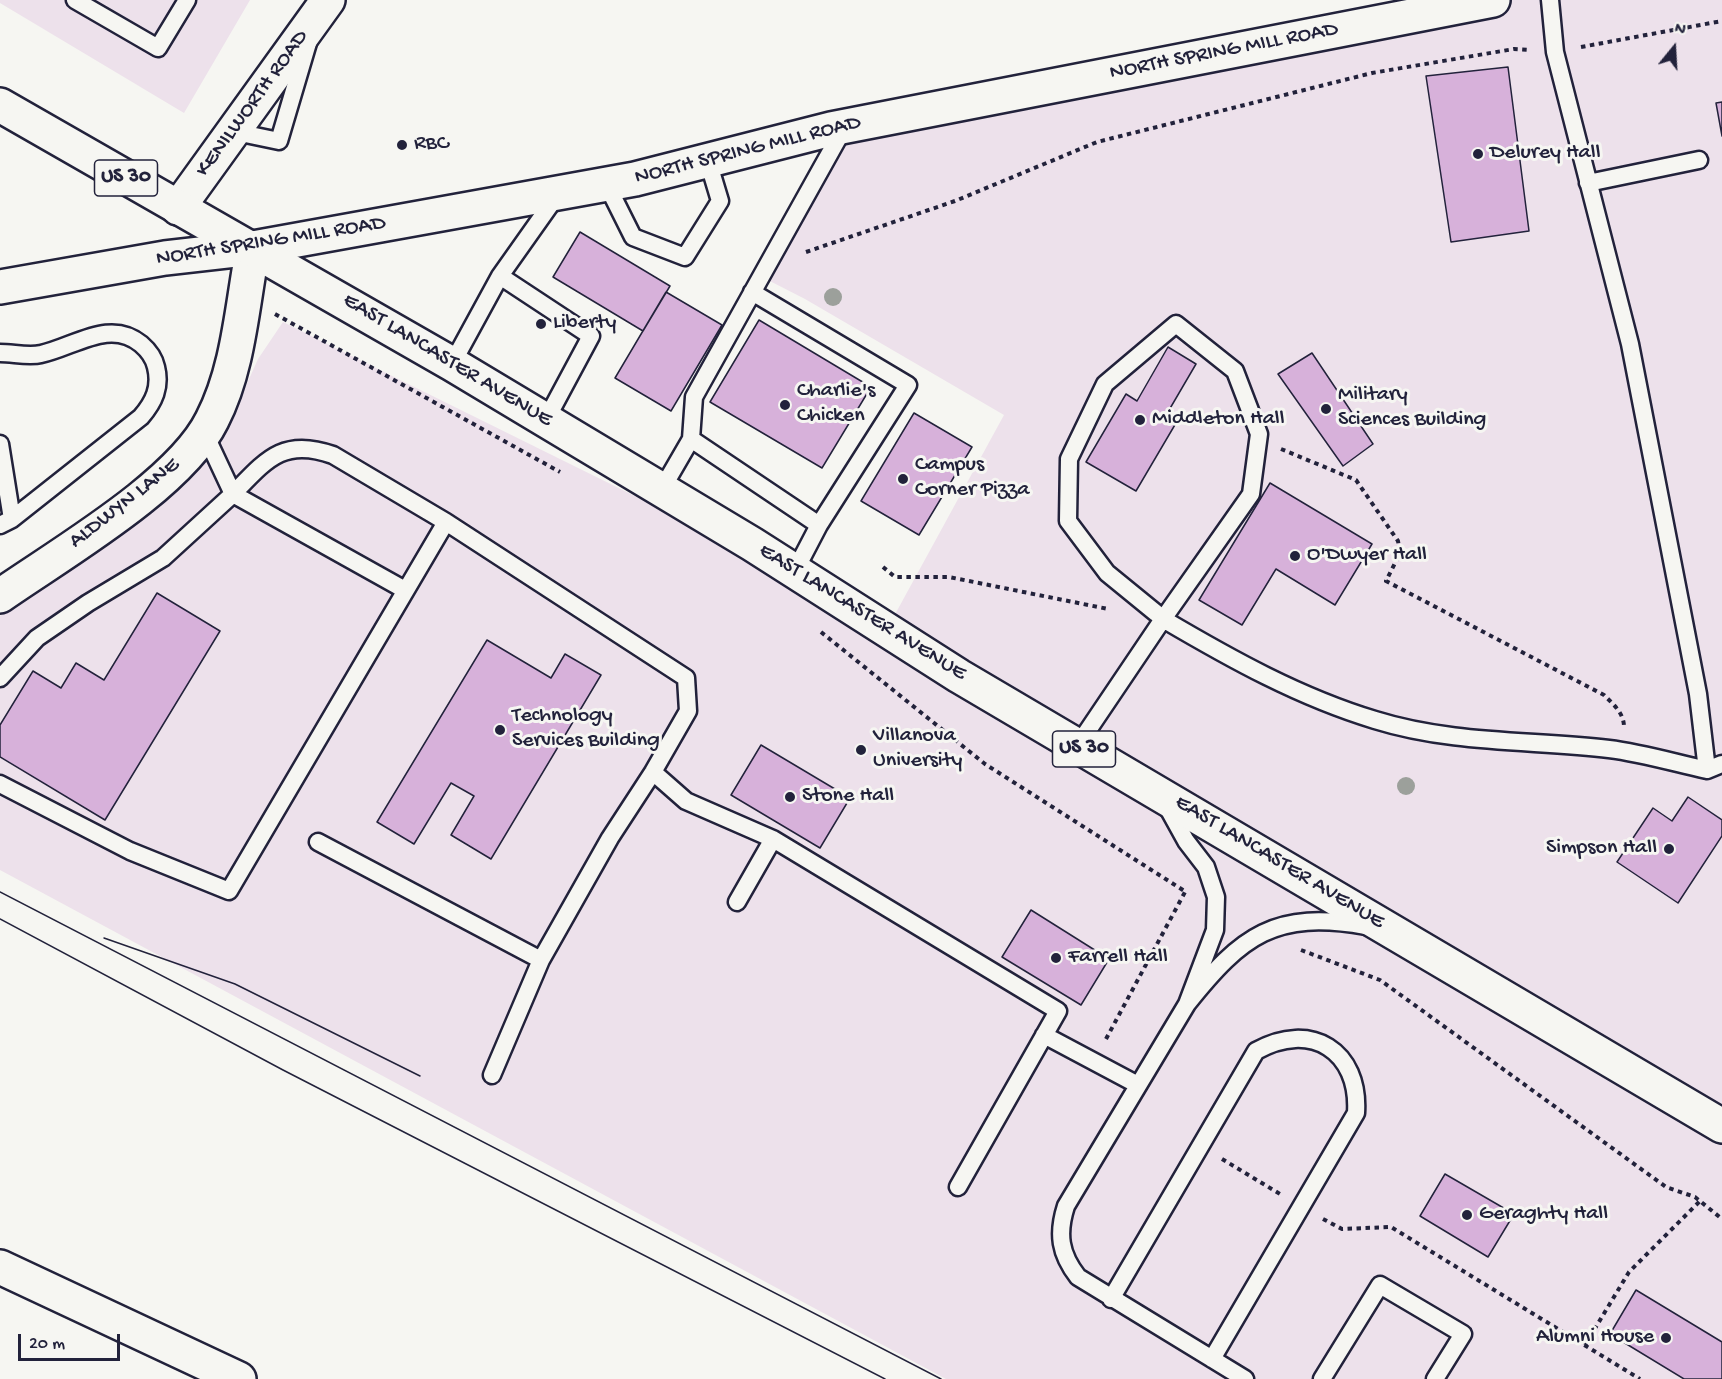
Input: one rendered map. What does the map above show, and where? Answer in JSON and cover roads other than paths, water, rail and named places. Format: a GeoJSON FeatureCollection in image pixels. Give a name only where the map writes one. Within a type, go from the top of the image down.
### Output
{"type":"FeatureCollection","features":[{"type":"Feature","properties":{"kind":"main road","name":"NORTH SPRING MILL ROAD"},"geometry":{"type":"LineString","coordinates":[[0,287],[165,258],[253,248],[634,179],[845,126],[1493,0]]}},
{"type":"Feature","properties":{"kind":"main road","name":"KENILWORTH ROAD"},"geometry":{"type":"LineString","coordinates":[[178,208],[231,131],[322,8]]}},
{"type":"Feature","properties":{"kind":"main road","name":"EAST LANCASTER AVENUE"},"geometry":{"type":"LineString","coordinates":[[0,105],[452,364],[662,489],[959,676],[1722,1126]]}},
{"type":"Feature","properties":{"kind":"main road","name":"ALDWYN LANE"},"geometry":{"type":"LineString","coordinates":[[0,596],[121,513],[153,487],[176,467],[212,421],[230,372],[253,248]]}},
{"type":"Feature","properties":{"kind":"main road"},"geometry":{"type":"LineString","coordinates":[[0,1266],[239,1379]]}},
{"type":"Feature","properties":{"kind":"lane"},"geometry":{"type":"LineString","coordinates":[[75,0],[158,48],[187,0]]}},
{"type":"Feature","properties":{"kind":"lane"},"geometry":{"type":"LineString","coordinates":[[1078,745],[1160,616],[1251,494],[1259,434],[1235,371],[1176,324],[1105,384],[1069,459],[1068,521],[1107,573],[1160,616],[1233,661],[1305,695],[1376,721],[1478,741],[1623,752],[1715,767],[1698,694],[1632,356],[1555,52],[1550,0]]}},
{"type":"Feature","properties":{"kind":"lane"},"geometry":{"type":"LineString","coordinates":[[231,131],[279,141],[322,8]]}},
{"type":"Feature","properties":{"kind":"lane"},"geometry":{"type":"LineString","coordinates":[[662,489],[691,439],[694,397],[845,126]]}},
{"type":"Feature","properties":{"kind":"lane"},"geometry":{"type":"LineString","coordinates":[[1588,183],[1699,160]]}},
{"type":"Feature","properties":{"kind":"lane"},"geometry":{"type":"LineString","coordinates":[[606,183],[633,237],[685,257],[720,201],[708,161]]}},
{"type":"Feature","properties":{"kind":"lane"},"geometry":{"type":"LineString","coordinates":[[452,364],[500,276],[558,193]]}},
{"type":"Feature","properties":{"kind":"lane"},"geometry":{"type":"LineString","coordinates":[[500,276],[591,336],[546,420]]}},
{"type":"Feature","properties":{"kind":"lane"},"geometry":{"type":"LineString","coordinates":[[752,292],[908,385],[819,525],[795,571]]}},
{"type":"Feature","properties":{"kind":"lane"},"geometry":{"type":"LineString","coordinates":[[0,353],[40,355],[92,336],[122,333],[135,339],[147,349],[155,362],[158,376],[157,392],[151,405],[141,417],[6,522]]}},
{"type":"Feature","properties":{"kind":"lane"},"geometry":{"type":"LineString","coordinates":[[204,432],[233,494],[405,590]]}},
{"type":"Feature","properties":{"kind":"lane"},"geometry":{"type":"LineString","coordinates":[[691,439],[819,525]]}},
{"type":"Feature","properties":{"kind":"lane"},"geometry":{"type":"LineString","coordinates":[[0,444],[6,522]]}},
{"type":"Feature","properties":{"kind":"lane"},"geometry":{"type":"LineString","coordinates":[[0,678],[37,638],[88,603],[163,558],[274,455],[293,448],[314,448],[333,455],[446,522],[686,678],[688,711],[610,838],[541,960],[492,1076]]}},
{"type":"Feature","properties":{"kind":"lane"},"geometry":{"type":"LineString","coordinates":[[0,784],[130,851],[229,891],[446,522]]}},
{"type":"Feature","properties":{"kind":"lane"},"geometry":{"type":"LineString","coordinates":[[653,771],[686,801],[773,839],[1058,1011],[958,1187]]}},
{"type":"Feature","properties":{"kind":"lane"},"geometry":{"type":"LineString","coordinates":[[1159,792],[1186,841],[1206,867],[1216,902],[1215,930],[1187,1004]]}},
{"type":"Feature","properties":{"kind":"lane"},"geometry":{"type":"LineString","coordinates":[[737,902],[773,839]]}},
{"type":"Feature","properties":{"kind":"lane"},"geometry":{"type":"LineString","coordinates":[[318,842],[541,960]]}},
{"type":"Feature","properties":{"kind":"lane"},"geometry":{"type":"LineString","coordinates":[[1245,1379],[1078,1277],[1066,1262],[1060,1244],[1060,1225],[1066,1206],[1187,1004],[1216,968],[1243,943],[1275,927],[1310,920],[1394,931]]}},
{"type":"Feature","properties":{"kind":"lane"},"geometry":{"type":"LineString","coordinates":[[1044,1035],[1138,1085]]}},
{"type":"Feature","properties":{"kind":"lane"},"geometry":{"type":"LineString","coordinates":[[1111,1299],[1256,1051],[1273,1042],[1292,1038],[1311,1039],[1328,1047],[1343,1059],[1353,1076],[1358,1094],[1356,1113],[1212,1359]]}},
{"type":"Feature","properties":{"kind":"lane"},"geometry":{"type":"LineString","coordinates":[[1322,1379],[1380,1285],[1463,1334],[1436,1379]]}},
{"type":"Feature","properties":{"kind":"tram line"},"geometry":{"type":"LineString","coordinates":[[0,892],[941,1379]]}},
{"type":"Feature","properties":{"kind":"tram line"},"geometry":{"type":"LineString","coordinates":[[0,919],[283,1070],[885,1379]]}},
{"type":"Feature","properties":{"kind":"tram line"},"geometry":{"type":"LineString","coordinates":[[104,938],[235,984],[420,1076]]}},
{"type":"Feature","properties":{"kind":"place","name":"RBC"},"geometry":{"type":"Point","coordinates":[402,145]}},
{"type":"Feature","properties":{"kind":"place","name":"Delurey Hall"},"geometry":{"type":"Point","coordinates":[1478,154]}},
{"type":"Feature","properties":{"kind":"place","name":"Liberty"},"geometry":{"type":"Point","coordinates":[541,324]}},
{"type":"Feature","properties":{"kind":"place","name":"Charlie's Chicken"},"geometry":{"type":"Point","coordinates":[785,405]}},
{"type":"Feature","properties":{"kind":"place","name":"Military Sciences Building"},"geometry":{"type":"Point","coordinates":[1326,409]}},
{"type":"Feature","properties":{"kind":"place","name":"Middleton Hall"},"geometry":{"type":"Point","coordinates":[1140,420]}},
{"type":"Feature","properties":{"kind":"place","name":"Campus Corner Pizza"},"geometry":{"type":"Point","coordinates":[903,479]}},
{"type":"Feature","properties":{"kind":"place","name":"O'Dwyer Hall"},"geometry":{"type":"Point","coordinates":[1295,556]}},
{"type":"Feature","properties":{"kind":"place","name":"Technology Services Building"},"geometry":{"type":"Point","coordinates":[500,730]}},
{"type":"Feature","properties":{"kind":"place","name":"Villanova University"},"geometry":{"type":"Point","coordinates":[861,750]}},
{"type":"Feature","properties":{"kind":"place","name":"Stone Hall"},"geometry":{"type":"Point","coordinates":[790,797]}},
{"type":"Feature","properties":{"kind":"place","name":"Simpson Hall"},"geometry":{"type":"Point","coordinates":[1669,849]}},
{"type":"Feature","properties":{"kind":"place","name":"Farrell Hall"},"geometry":{"type":"Point","coordinates":[1056,958]}},
{"type":"Feature","properties":{"kind":"place","name":"Geraghty Hall"},"geometry":{"type":"Point","coordinates":[1467,1215]}},
{"type":"Feature","properties":{"kind":"place","name":"Alumni House"},"geometry":{"type":"Point","coordinates":[1666,1338]}}]}
